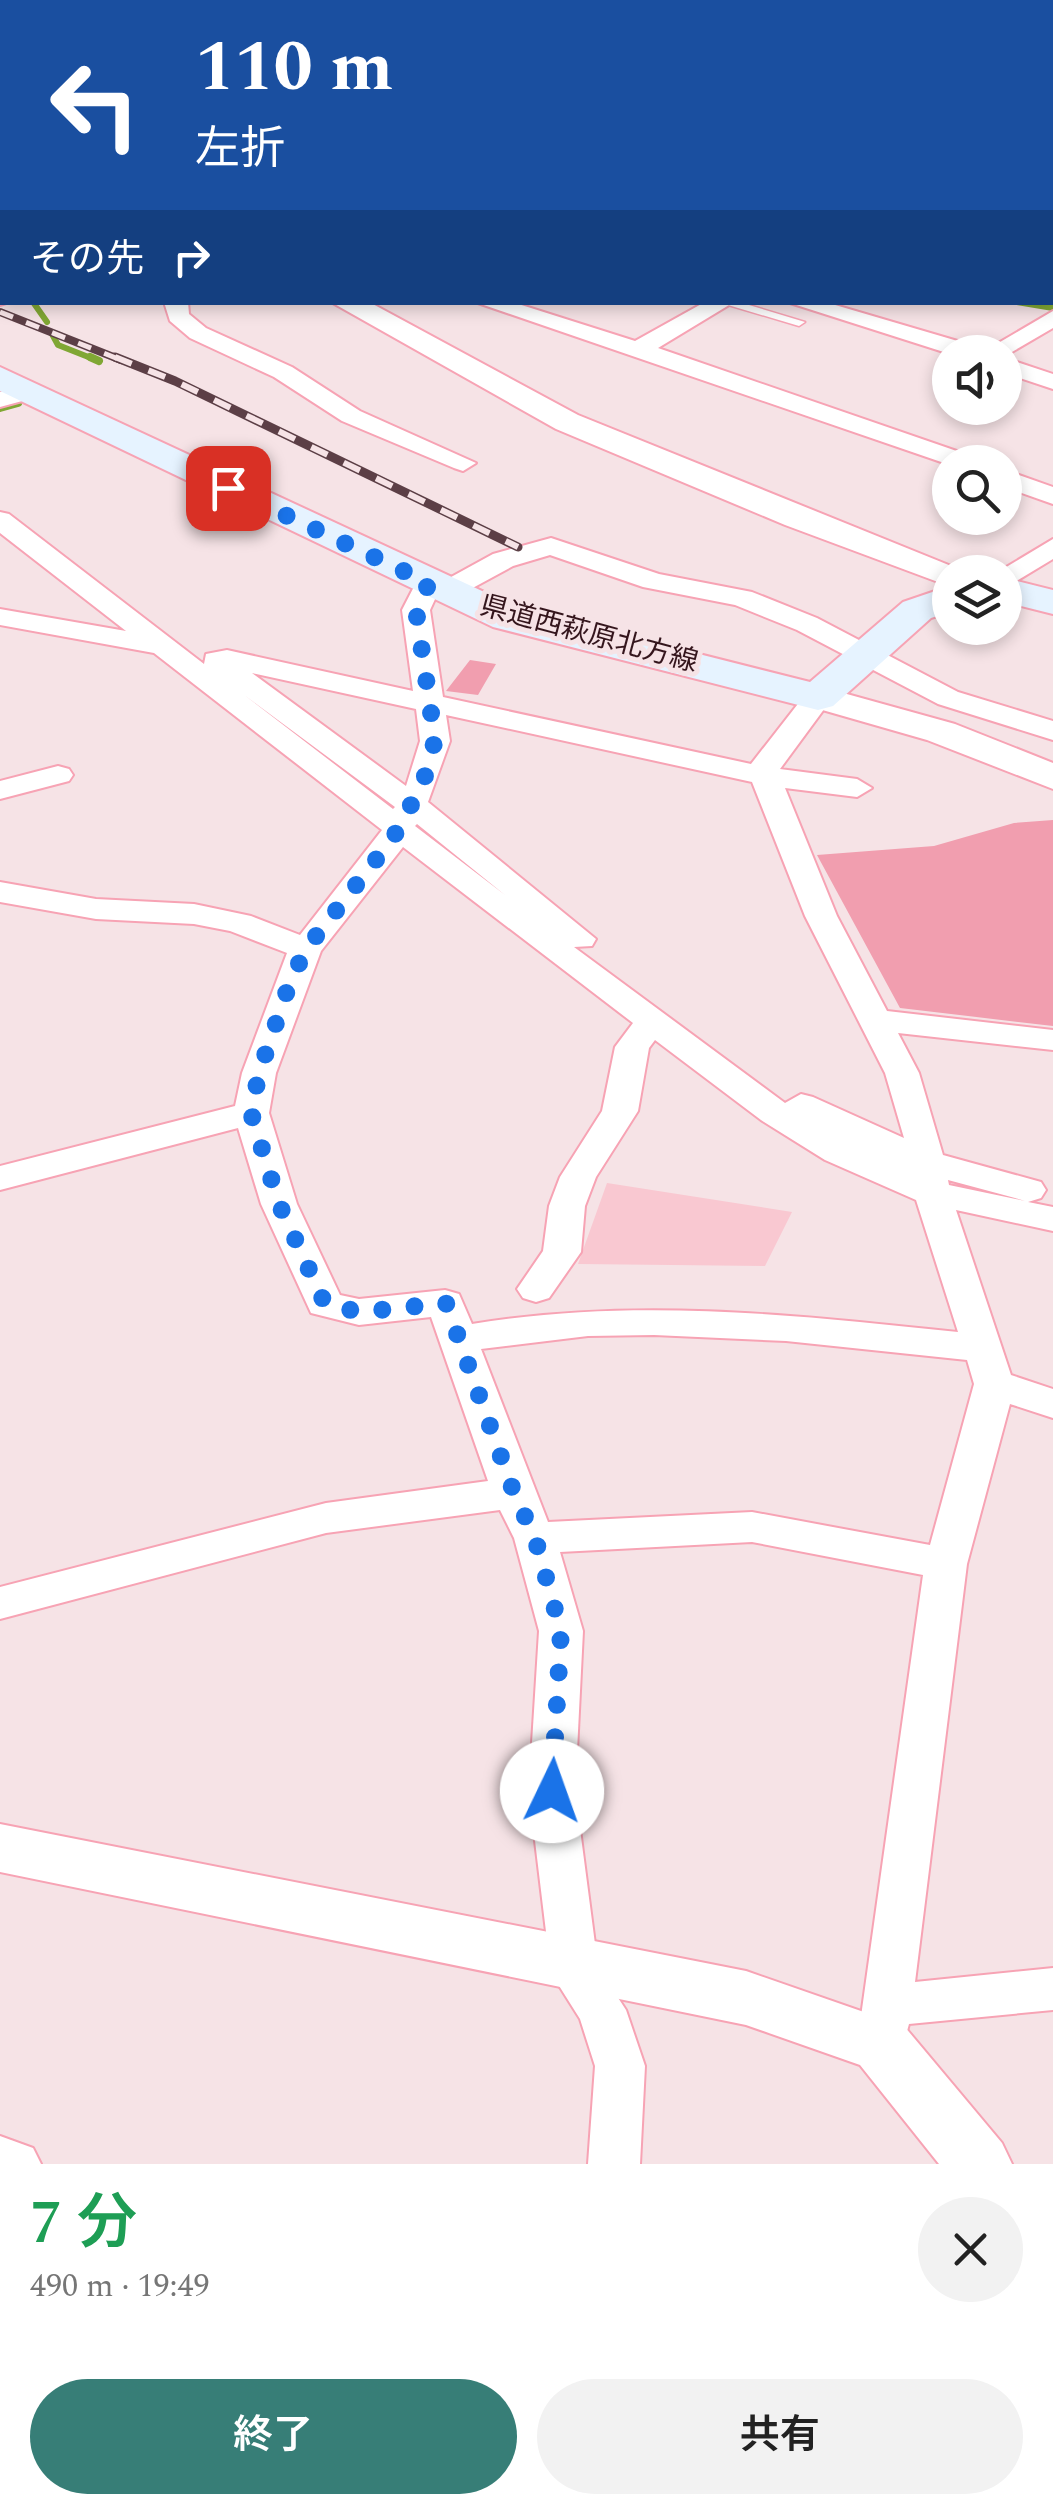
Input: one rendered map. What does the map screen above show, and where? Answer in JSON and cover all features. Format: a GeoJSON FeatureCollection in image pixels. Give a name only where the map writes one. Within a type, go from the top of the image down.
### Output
{"type":"FeatureCollection","features":[{"type":"Feature","properties":{"kind":"main road","name":"県道西萩原北方線"},"geometry":{"type":"LineString","coordinates":[[9,390],[506,618],[818,697]]}},
{"type":"Feature","properties":{"kind":"main road"},"geometry":{"type":"LineString","coordinates":[[1022,594],[1053,602]]}},
{"type":"Feature","properties":{"kind":"main road"},"geometry":{"type":"LineString","coordinates":[[818,697],[916,610],[932,604]]}},
{"type":"Feature","properties":{"kind":"street"},"geometry":{"type":"LineString","coordinates":[[176,305],[178,316],[198,333],[283,372],[351,416],[463,463]]}},
{"type":"Feature","properties":{"kind":"street"},"geometry":{"type":"LineString","coordinates":[[352,305],[567,422],[797,518],[932,567]]}},
{"type":"Feature","properties":{"kind":"street"},"geometry":{"type":"LineString","coordinates":[[496,305],[640,349],[932,451]]}},
{"type":"Feature","properties":{"kind":"street"},"geometry":{"type":"LineString","coordinates":[[640,349],[718,305]]}},
{"type":"Feature","properties":{"kind":"street"},"geometry":{"type":"LineString","coordinates":[[798,312],[932,343]]}},
{"type":"Feature","properties":{"kind":"street"},"geometry":{"type":"LineString","coordinates":[[1022,336],[1053,318]]}},
{"type":"Feature","properties":{"kind":"street"},"geometry":{"type":"LineString","coordinates":[[1022,371],[1053,382]]}},
{"type":"Feature","properties":{"kind":"street"},"geometry":{"type":"LineString","coordinates":[[1022,484],[1053,496]]}},
{"type":"Feature","properties":{"kind":"street"},"geometry":{"type":"LineString","coordinates":[[0,497],[210,656],[651,1022],[774,1112],[838,1152],[1053,1219]]}},
{"type":"Feature","properties":{"kind":"street"},"geometry":{"type":"LineString","coordinates":[[0,520],[164,647],[407,817],[798,1104],[928,1177],[1053,1195]]}},
{"type":"Feature","properties":{"kind":"street"},"geometry":{"type":"LineString","coordinates":[[614,2164],[620,2066],[602,2010],[575,1973],[552,1791],[561,1631],[535,1538],[514,1493],[446,1303],[360,1312],[325,1304],[279,1204],[251,1113],[259,1073],[290,982],[306,949],[407,817],[435,740],[416,610],[438,587],[502,560],[552,546],[653,581],[742,598],[985,712],[1053,731]]}},
{"type":"Feature","properties":{"kind":"street"},"geometry":{"type":"LineString","coordinates":[[1022,568],[1053,547]]}},
{"type":"Feature","properties":{"kind":"street"},"geometry":{"type":"LineString","coordinates":[[0,616],[430,701],[764,776],[857,788]]}},
{"type":"Feature","properties":{"kind":"street"},"geometry":{"type":"LineString","coordinates":[[979,2164],[885,2025],[946,1564],[984,1434],[987,1366],[928,1177],[922,1134],[902,1073],[822,916],[764,776],[764,766],[818,697],[941,732],[1053,777]]}},
{"type":"Feature","properties":{"kind":"street"},"geometry":{"type":"LineString","coordinates":[[985,712],[1053,715]]}},
{"type":"Feature","properties":{"kind":"street"},"geometry":{"type":"LineString","coordinates":[[0,790],[58,775]]}},
{"type":"Feature","properties":{"kind":"street"},"geometry":{"type":"LineString","coordinates":[[0,892],[96,909],[194,914],[239,924],[306,949]]}},
{"type":"Feature","properties":{"kind":"street"},"geometry":{"type":"LineString","coordinates":[[878,1020],[1053,1040]]}},
{"type":"Feature","properties":{"kind":"street"},"geometry":{"type":"LineString","coordinates":[[536,1289],[547,1280],[562,1252],[566,1206],[578,1177],[620,1111],[632,1047],[651,1022]]}},
{"type":"Feature","properties":{"kind":"street"},"geometry":{"type":"LineString","coordinates":[[0,1178],[251,1113]]}},
{"type":"Feature","properties":{"kind":"street"},"geometry":{"type":"LineString","coordinates":[[459,1339],[495,1332],[616,1322],[732,1325],[987,1366],[1053,1404]]}},
{"type":"Feature","properties":{"kind":"street"},"geometry":{"type":"LineString","coordinates":[[0,1604],[326,1518],[514,1493]]}},
{"type":"Feature","properties":{"kind":"street"},"geometry":{"type":"LineString","coordinates":[[535,1538],[752,1528],[946,1564]]}},
{"type":"Feature","properties":{"kind":"street"},"geometry":{"type":"LineString","coordinates":[[0,1848],[885,2025],[1053,1989]]}},
{"type":"Feature","properties":{"kind":"street"},"geometry":{"type":"LineString","coordinates":[[0,2159],[15,2164]]}},
{"type":"Feature","properties":{"kind":"lane"},"geometry":{"type":"LineString","coordinates":[[746,305],[798,312]]}},
{"type":"Feature","properties":{"kind":"shaded area"},"geometry":{"type":"Polygon","coordinates":[[[607,1183],[792,1212],[765,1266],[578,1264],[607,1183]]]}},
{"type":"Feature","properties":{"kind":"building"},"geometry":{"type":"Polygon","coordinates":[[[470,660],[496,664],[478,695],[446,691],[470,660]]]}},
{"type":"Feature","properties":{"kind":"building"},"geometry":{"type":"Polygon","coordinates":[[[1053,820],[1053,1026],[900,1008],[817,855],[934,846],[1014,823],[1053,820]]]}},
{"type":"Feature","properties":{"kind":"waterway"},"geometry":{"type":"LineString","coordinates":[[35,305],[47,322]]}},
{"type":"Feature","properties":{"kind":"waterway"},"geometry":{"type":"LineString","coordinates":[[1035,305],[1053,308]]}},
{"type":"Feature","properties":{"kind":"waterway"},"geometry":{"type":"LineString","coordinates":[[52,334],[58,345],[96,360]]}},
{"type":"Feature","properties":{"kind":"waterway"},"geometry":{"type":"LineString","coordinates":[[90,357],[99,361]]}},
{"type":"Feature","properties":{"kind":"waterway"},"geometry":{"type":"LineString","coordinates":[[0,408],[18,403]]}},
{"type":"Feature","properties":{"kind":"railway"},"geometry":{"type":"LineString","coordinates":[[0,312],[121,360]]}},
{"type":"Feature","properties":{"kind":"railway"},"geometry":{"type":"LineString","coordinates":[[115,357],[175,381],[518,547]]}},
{"type":"Feature","properties":{"kind":"route"},"geometry":{"type":"LineString","coordinates":[[228,488],[429,583],[416,610],[435,740],[423,783],[414,806],[393,838],[306,949],[290,982],[259,1073],[251,1113],[279,1204],[325,1304],[360,1312],[446,1303],[514,1493],[535,1538],[561,1631],[552,1791]]}}]}
